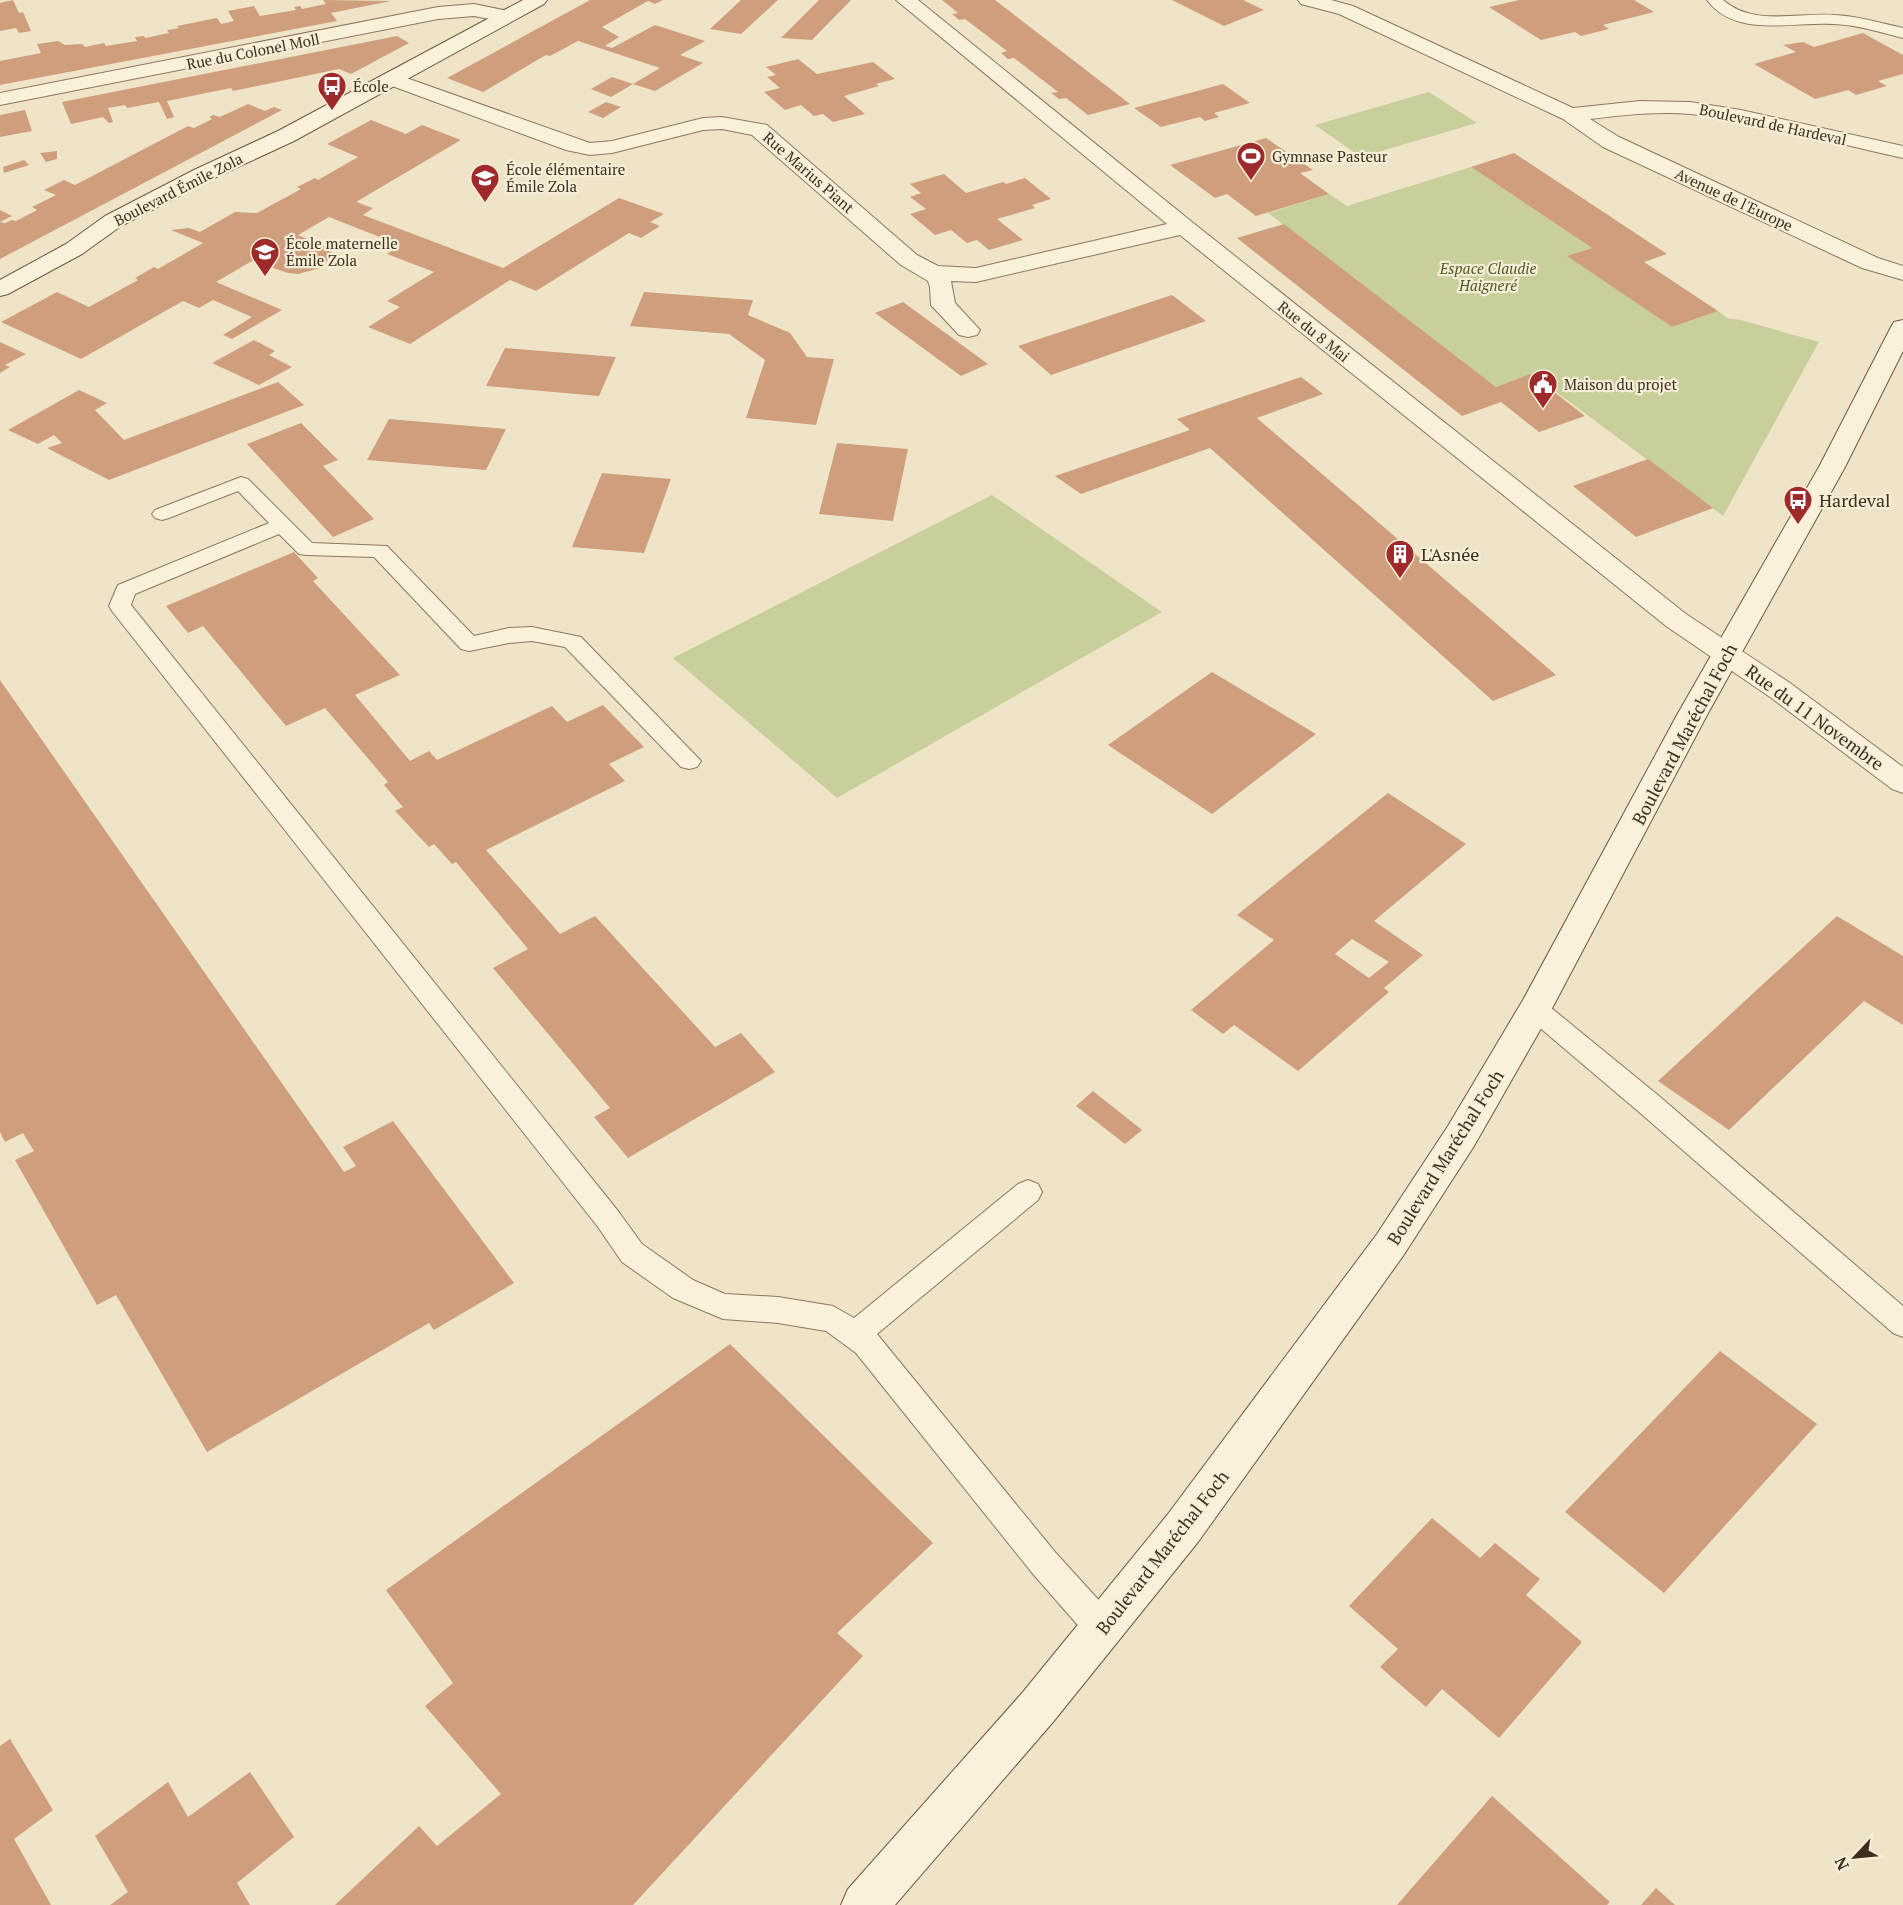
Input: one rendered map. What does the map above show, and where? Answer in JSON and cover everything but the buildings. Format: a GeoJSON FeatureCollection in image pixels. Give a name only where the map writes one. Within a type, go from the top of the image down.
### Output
{"type":"FeatureCollection","features":[{"type":"Feature","properties":{"kind":"street","name":"Boulevard Émile Zola"},"geometry":{"type":"LineString","coordinates":[[0,289],[74,249],[133,230],[176,208],[222,183],[286,136],[537,0]]}},
{"type":"Feature","properties":{"kind":"street","name":"Rue du 8 Mai"},"geometry":{"type":"LineString","coordinates":[[906,0],[1184,227],[1676,620],[1726,655]]}},
{"type":"Feature","properties":{"kind":"street","name":"Avenue de l'Europe"},"geometry":{"type":"LineString","coordinates":[[1308,0],[1341,5],[1570,115],[1611,142],[1870,263],[1903,273]]}},
{"type":"Feature","properties":{"kind":"street","name":"Rue du Colonel Moll"},"geometry":{"type":"LineString","coordinates":[[0,99],[438,13],[474,10],[506,16]]}},
{"type":"Feature","properties":{"kind":"street","name":"Rue Marius Piant"},"geometry":{"type":"LineString","coordinates":[[390,79],[590,149],[612,147],[703,124],[722,123],[759,130],[909,260],[935,273],[976,275],[1184,227]]}},
{"type":"Feature","properties":{"kind":"street","name":"Boulevard de Hardeval"},"geometry":{"type":"LineString","coordinates":[[1570,115],[1640,107],[1698,108],[1903,152]]}},
{"type":"Feature","properties":{"kind":"street","name":"Avenue de l'Europe"},"geometry":{"type":"LineString","coordinates":[[1570,115],[1630,133],[1878,247],[1903,263]]}},
{"type":"Feature","properties":{"kind":"street"},"geometry":{"type":"LineString","coordinates":[[935,273],[945,289],[943,305],[968,330]]}},
{"type":"Feature","properties":{"kind":"street","name":"Boulevard Maréchal Foch"},"geometry":{"type":"LineString","coordinates":[[864,1905],[1038,1707],[1183,1528],[1390,1245],[1461,1136],[1535,1009],[1726,655],[1832,467],[1903,327]]}},
{"type":"Feature","properties":{"kind":"street","name":"Rue du 11 Novembre"},"geometry":{"type":"LineString","coordinates":[[1726,655],[1780,690],[1903,782]]}},
{"type":"Feature","properties":{"kind":"lane"},"geometry":{"type":"LineString","coordinates":[[1714,0],[1733,15],[1763,22],[1811,17],[1838,19],[1903,33]]}},
{"type":"Feature","properties":{"kind":"lane"},"geometry":{"type":"LineString","coordinates":[[1811,17],[1827,0]]}},
{"type":"Feature","properties":{"kind":"lane"},"geometry":{"type":"LineString","coordinates":[[162,514],[241,483],[306,549],[380,551],[469,644],[521,632],[551,634],[573,642],[689,760]]}},
{"type":"Feature","properties":{"kind":"lane"},"geometry":{"type":"LineString","coordinates":[[282,525],[126,590],[120,606],[608,1219],[632,1253],[683,1289],[723,1306],[778,1310],[834,1319],[867,1344],[1044,1563],[1102,1628]]}},
{"type":"Feature","properties":{"kind":"lane"},"geometry":{"type":"LineString","coordinates":[[1535,1009],[1649,1104],[1903,1324]]}},
{"type":"Feature","properties":{"kind":"lane"},"geometry":{"type":"LineString","coordinates":[[855,1335],[1028,1192]]}},
{"type":"Feature","properties":{"kind":"green space"},"geometry":{"type":"Polygon","coordinates":[[[1429,92],[1477,123],[1361,157],[1315,125],[1429,92]]]}},
{"type":"Feature","properties":{"kind":"green space","name":"Espace Claudie Haigneré"},"geometry":{"type":"Polygon","coordinates":[[[1471,167],[1592,248],[1568,256],[1672,327],[1718,311],[1727,318],[1819,342],[1723,516],[1532,374],[1496,387],[1268,213],[1329,194],[1347,206],[1471,167]]]}},
{"type":"Feature","properties":{"kind":"green space"},"geometry":{"type":"Polygon","coordinates":[[[992,495],[1162,612],[837,798],[673,658],[992,495]]]}},
{"type":"Feature","properties":{"kind":"place","name":"École"},"geometry":{"type":"Point","coordinates":[332,112]}},
{"type":"Feature","properties":{"kind":"place","name":"Gymnase Pasteur"},"geometry":{"type":"Point","coordinates":[1251,182]}},
{"type":"Feature","properties":{"kind":"place","name":"École élémentaire Émile Zola"},"geometry":{"type":"Point","coordinates":[485,204]}},
{"type":"Feature","properties":{"kind":"place","name":"École maternelle Émile Zola"},"geometry":{"type":"Point","coordinates":[265,278]}},
{"type":"Feature","properties":{"kind":"place","name":"Maison du projet"},"geometry":{"type":"Point","coordinates":[1543,410]}},
{"type":"Feature","properties":{"kind":"place","name":"Hardeval"},"geometry":{"type":"Point","coordinates":[1798,526]}},
{"type":"Feature","properties":{"kind":"place","name":"L'Asnée"},"geometry":{"type":"Point","coordinates":[1400,580]}}]}
